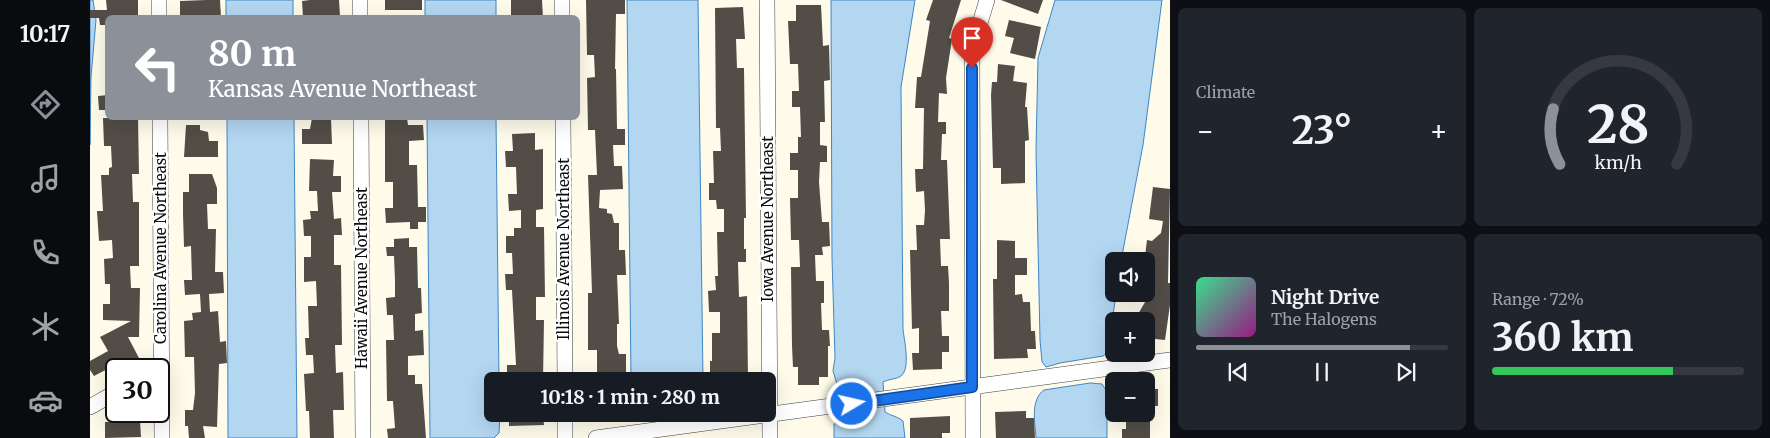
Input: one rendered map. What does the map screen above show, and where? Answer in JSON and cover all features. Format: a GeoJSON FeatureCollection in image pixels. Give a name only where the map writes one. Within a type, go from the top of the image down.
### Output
{"type":"FeatureCollection","features":[{"type":"Feature","properties":{"kind":"street"},"geometry":{"type":"LineString","coordinates":[[159,0],[159,15]]}},
{"type":"Feature","properties":{"kind":"street"},"geometry":{"type":"LineString","coordinates":[[360,0],[360,15]]}},
{"type":"Feature","properties":{"kind":"street"},"geometry":{"type":"LineString","coordinates":[[562,0],[562,15]]}},
{"type":"Feature","properties":{"kind":"street","name":"Iowa Avenue Northeast"},"geometry":{"type":"LineString","coordinates":[[767,0],[770,372]]}},
{"type":"Feature","properties":{"kind":"street"},"geometry":{"type":"LineString","coordinates":[[972,438],[972,49],[987,0]]}},
{"type":"Feature","properties":{"kind":"street","name":"Carolina Avenue Northeast"},"geometry":{"type":"LineString","coordinates":[[160,120],[160,358]]}},
{"type":"Feature","properties":{"kind":"street","name":"Hawaii Avenue Northeast"},"geometry":{"type":"LineString","coordinates":[[361,120],[364,438]]}},
{"type":"Feature","properties":{"kind":"street","name":"Illinois Avenue Northeast"},"geometry":{"type":"LineString","coordinates":[[563,120],[565,372]]}},
{"type":"Feature","properties":{"kind":"street"},"geometry":{"type":"LineString","coordinates":[[776,414],[1170,360]]}},
{"type":"Feature","properties":{"kind":"street"},"geometry":{"type":"LineString","coordinates":[[90,407],[105,398]]}},
{"type":"Feature","properties":{"kind":"street"},"geometry":{"type":"LineString","coordinates":[[565,422],[565,438]]}},
{"type":"Feature","properties":{"kind":"street"},"geometry":{"type":"LineString","coordinates":[[596,438],[717,422]]}},
{"type":"Feature","properties":{"kind":"street","name":"Iowa Avenue Northeast"},"geometry":{"type":"LineString","coordinates":[[770,422],[770,438]]}},
{"type":"Feature","properties":{"kind":"street","name":"Carolina Avenue Northeast"},"geometry":{"type":"LineString","coordinates":[[161,423],[162,438]]}},
{"type":"Feature","properties":{"kind":"water"},"geometry":{"type":"Polygon","coordinates":[[[90,0],[93,0],[96,20],[91,77],[90,145],[90,0]]]}},
{"type":"Feature","properties":{"kind":"water"},"geometry":{"type":"Polygon","coordinates":[[[226,0],[293,0],[293,15],[226,15],[226,0]]]}},
{"type":"Feature","properties":{"kind":"water"},"geometry":{"type":"Polygon","coordinates":[[[425,0],[496,0],[496,15],[425,15],[425,0]]]}},
{"type":"Feature","properties":{"kind":"water"},"geometry":{"type":"Polygon","coordinates":[[[627,0],[698,0],[703,372],[631,372],[627,0]]]}},
{"type":"Feature","properties":{"kind":"water"},"geometry":{"type":"Polygon","coordinates":[[[831,0],[915,0],[901,87],[903,329],[906,367],[901,376],[883,382],[885,412],[903,421],[905,438],[834,438],[834,424],[856,420],[862,416],[862,412],[860,391],[854,384],[837,384],[833,371],[835,358],[832,258],[831,0]]]}},
{"type":"Feature","properties":{"kind":"water"},"geometry":{"type":"Polygon","coordinates":[[[1055,0],[1162,0],[1143,145],[1123,252],[1105,252],[1105,302],[1115,302],[1114,312],[1105,312],[1105,354],[1046,367],[1042,362],[1040,340],[1036,151],[1038,58],[1055,0]]]}},
{"type":"Feature","properties":{"kind":"water"},"geometry":{"type":"Polygon","coordinates":[[[227,120],[294,120],[297,438],[228,438],[227,120]]]}},
{"type":"Feature","properties":{"kind":"water"},"geometry":{"type":"Polygon","coordinates":[[[427,120],[496,120],[499,372],[484,372],[484,422],[500,422],[499,433],[494,438],[430,438],[427,120]]]}},
{"type":"Feature","properties":{"kind":"water"},"geometry":{"type":"Polygon","coordinates":[[[1090,383],[1102,384],[1105,389],[1107,438],[1036,438],[1035,406],[1040,394],[1044,390],[1090,383]]]}},
{"type":"Feature","properties":{"kind":"building"},"geometry":{"type":"Polygon","coordinates":[[[106,0],[138,0],[138,15],[105,15],[105,25],[100,25],[99,18],[90,18],[90,10],[107,10],[106,0]]]}},
{"type":"Feature","properties":{"kind":"building"},"geometry":{"type":"Polygon","coordinates":[[[220,0],[221,15],[180,15],[180,1],[220,0]]]}},
{"type":"Feature","properties":{"kind":"building"},"geometry":{"type":"Polygon","coordinates":[[[339,0],[340,15],[303,15],[302,1],[339,0]]]}},
{"type":"Feature","properties":{"kind":"building"},"geometry":{"type":"Polygon","coordinates":[[[385,0],[422,0],[422,10],[385,10],[385,0]]]}},
{"type":"Feature","properties":{"kind":"building"},"geometry":{"type":"Polygon","coordinates":[[[511,0],[542,0],[543,15],[511,15],[511,0]]]}},
{"type":"Feature","properties":{"kind":"building"},"geometry":{"type":"Polygon","coordinates":[[[586,0],[625,0],[625,14],[616,14],[615,69],[617,129],[625,129],[625,145],[613,145],[614,166],[622,166],[623,189],[600,190],[599,208],[607,209],[607,213],[612,214],[614,223],[619,223],[619,250],[625,250],[626,275],[617,275],[619,324],[617,324],[617,346],[619,354],[626,354],[626,372],[597,372],[597,350],[588,350],[588,293],[592,293],[588,175],[597,175],[595,130],[588,130],[587,78],[595,77],[594,55],[587,55],[586,0]]]}},
{"type":"Feature","properties":{"kind":"building"},"geometry":{"type":"Polygon","coordinates":[[[933,0],[961,0],[949,38],[952,39],[946,78],[947,94],[939,93],[938,122],[946,122],[946,134],[942,134],[941,160],[947,160],[950,239],[940,239],[941,266],[948,266],[949,311],[941,311],[942,336],[949,336],[949,352],[942,352],[942,369],[913,370],[912,353],[919,353],[919,328],[912,329],[910,250],[917,250],[916,225],[924,225],[925,210],[924,191],[916,192],[915,169],[923,169],[924,108],[915,108],[917,77],[921,77],[930,21],[926,20],[933,0]]]}},
{"type":"Feature","properties":{"kind":"building"},"geometry":{"type":"Polygon","coordinates":[[[1001,0],[1043,0],[1038,14],[1001,0]]]}},
{"type":"Feature","properties":{"kind":"building"},"geometry":{"type":"Polygon","coordinates":[[[796,5],[821,5],[823,46],[829,45],[830,80],[824,81],[825,122],[820,122],[820,145],[827,146],[827,162],[820,162],[819,182],[822,222],[829,222],[830,246],[822,247],[823,255],[815,255],[816,281],[824,281],[824,303],[821,303],[822,330],[829,330],[830,346],[828,346],[828,377],[819,377],[819,385],[798,385],[798,367],[793,367],[791,267],[800,267],[799,240],[791,240],[790,198],[798,198],[798,170],[790,170],[790,153],[798,153],[798,137],[801,137],[800,107],[792,107],[792,91],[799,91],[798,64],[790,64],[788,21],[796,21],[796,5]]]}},
{"type":"Feature","properties":{"kind":"building"},"geometry":{"type":"Polygon","coordinates":[[[743,7],[745,39],[736,39],[737,68],[744,68],[746,218],[744,218],[744,249],[746,249],[746,262],[738,262],[739,297],[747,296],[748,372],[710,372],[712,333],[720,333],[720,312],[709,312],[708,291],[716,290],[715,276],[718,276],[717,232],[724,232],[724,209],[717,209],[716,200],[709,200],[709,183],[714,183],[713,151],[721,151],[720,128],[716,128],[715,8],[743,7]]]}},
{"type":"Feature","properties":{"kind":"building"},"geometry":{"type":"Polygon","coordinates":[[[1009,20],[1041,27],[1035,59],[1010,53],[1014,38],[1005,36],[1009,20]]]}},
{"type":"Feature","properties":{"kind":"building"},"geometry":{"type":"Polygon","coordinates":[[[998,64],[1015,66],[1013,81],[1027,83],[1025,107],[1027,107],[1029,140],[1025,141],[1025,183],[1001,184],[1001,168],[993,168],[991,95],[992,82],[997,82],[998,64]]]}},
{"type":"Feature","properties":{"kind":"building"},"geometry":{"type":"Polygon","coordinates":[[[105,95],[105,110],[99,110],[98,96],[105,95]]]}},
{"type":"Feature","properties":{"kind":"building"},"geometry":{"type":"Polygon","coordinates":[[[103,118],[105,120],[138,120],[139,174],[132,174],[133,202],[139,202],[139,266],[130,266],[131,288],[140,288],[139,337],[128,337],[139,358],[105,358],[105,370],[94,376],[90,370],[90,361],[108,351],[100,337],[131,321],[103,320],[103,304],[110,304],[110,284],[105,284],[104,259],[113,258],[112,240],[99,241],[97,211],[103,211],[101,175],[109,175],[109,168],[112,167],[111,146],[104,146],[103,118]]]}},
{"type":"Feature","properties":{"kind":"building"},"geometry":{"type":"Polygon","coordinates":[[[312,120],[331,120],[332,144],[302,144],[302,129],[310,129],[312,120]]]}},
{"type":"Feature","properties":{"kind":"building"},"geometry":{"type":"Polygon","coordinates":[[[385,120],[407,120],[408,125],[423,125],[424,140],[409,141],[409,165],[417,165],[418,207],[426,207],[426,222],[418,222],[418,229],[410,229],[410,222],[386,223],[385,208],[393,208],[393,182],[385,182],[385,120]]]}},
{"type":"Feature","properties":{"kind":"building"},"geometry":{"type":"Polygon","coordinates":[[[186,125],[200,125],[200,130],[208,132],[209,141],[218,141],[218,157],[184,157],[186,125]]]}},
{"type":"Feature","properties":{"kind":"building"},"geometry":{"type":"Polygon","coordinates":[[[535,133],[535,150],[543,149],[543,209],[536,210],[536,227],[544,227],[545,297],[536,297],[536,320],[544,320],[543,372],[507,372],[507,365],[516,365],[512,290],[506,290],[505,274],[513,274],[512,253],[506,253],[506,236],[514,236],[514,228],[521,228],[521,210],[509,211],[508,194],[517,194],[516,167],[506,167],[505,151],[513,151],[512,134],[535,133]]]}},
{"type":"Feature","properties":{"kind":"building"},"geometry":{"type":"Polygon","coordinates":[[[310,159],[334,160],[333,176],[341,176],[341,192],[332,192],[334,219],[341,218],[342,235],[334,235],[334,265],[341,265],[342,345],[335,345],[336,373],[343,372],[344,410],[333,410],[334,438],[310,438],[309,411],[306,411],[304,374],[314,373],[313,355],[306,355],[305,338],[309,338],[308,306],[317,306],[316,281],[304,282],[304,257],[311,257],[311,236],[304,236],[303,220],[311,219],[310,211],[318,211],[317,191],[309,191],[310,159]]]}},
{"type":"Feature","properties":{"kind":"building"},"geometry":{"type":"Polygon","coordinates":[[[189,174],[212,174],[217,188],[217,204],[207,204],[208,229],[216,229],[215,272],[223,272],[224,293],[209,294],[210,312],[218,311],[220,342],[226,341],[227,363],[219,364],[217,427],[203,426],[205,438],[189,438],[188,426],[185,426],[185,410],[193,410],[195,393],[194,357],[185,357],[184,321],[193,320],[192,313],[201,312],[200,294],[185,295],[184,280],[192,280],[191,246],[184,247],[183,214],[183,192],[189,192],[189,174]]]}},
{"type":"Feature","properties":{"kind":"building"},"geometry":{"type":"Polygon","coordinates":[[[1153,187],[1170,189],[1168,283],[1170,283],[1170,305],[1165,340],[1155,339],[1155,312],[1139,312],[1145,302],[1155,302],[1155,252],[1146,252],[1147,240],[1152,241],[1161,233],[1163,221],[1149,219],[1153,187]]]}},
{"type":"Feature","properties":{"kind":"building"},"geometry":{"type":"Polygon","coordinates":[[[409,238],[409,247],[417,247],[418,288],[421,288],[422,313],[415,314],[415,331],[423,330],[424,355],[408,356],[408,375],[415,375],[415,384],[422,384],[426,438],[388,438],[387,429],[395,428],[393,401],[387,401],[386,340],[394,340],[393,315],[387,315],[386,298],[395,297],[395,280],[394,256],[387,256],[386,247],[394,247],[394,239],[409,238]]]}},
{"type":"Feature","properties":{"kind":"building"},"geometry":{"type":"Polygon","coordinates":[[[997,240],[1015,241],[1015,258],[1027,258],[1027,275],[1015,275],[1015,295],[1022,294],[1023,302],[1030,302],[1031,331],[1035,331],[1036,349],[1027,349],[1028,358],[994,359],[993,279],[997,279],[997,240]]]}},
{"type":"Feature","properties":{"kind":"building"},"geometry":{"type":"Polygon","coordinates":[[[1155,389],[1158,389],[1158,406],[1155,406],[1155,389]]]}},
{"type":"Feature","properties":{"kind":"building"},"geometry":{"type":"Polygon","coordinates":[[[1026,411],[1026,418],[1034,418],[1035,438],[996,438],[995,412],[1026,411]]]}},
{"type":"Feature","properties":{"kind":"building"},"geometry":{"type":"Polygon","coordinates":[[[950,416],[950,433],[942,433],[942,438],[910,438],[910,418],[950,416]]]}},
{"type":"Feature","properties":{"kind":"building"},"geometry":{"type":"Polygon","coordinates":[[[509,422],[544,422],[544,425],[509,426],[509,422]]]}},
{"type":"Feature","properties":{"kind":"building"},"geometry":{"type":"Polygon","coordinates":[[[1126,422],[1150,422],[1150,438],[1122,438],[1122,429],[1126,429],[1126,422]]]}},
{"type":"Feature","properties":{"kind":"building"},"geometry":{"type":"Polygon","coordinates":[[[105,423],[140,423],[141,437],[105,438],[105,423]]]}},
{"type":"Feature","properties":{"kind":"route"},"geometry":{"type":"LineString","coordinates":[[852,404],[972,387],[972,68]]}}]}
